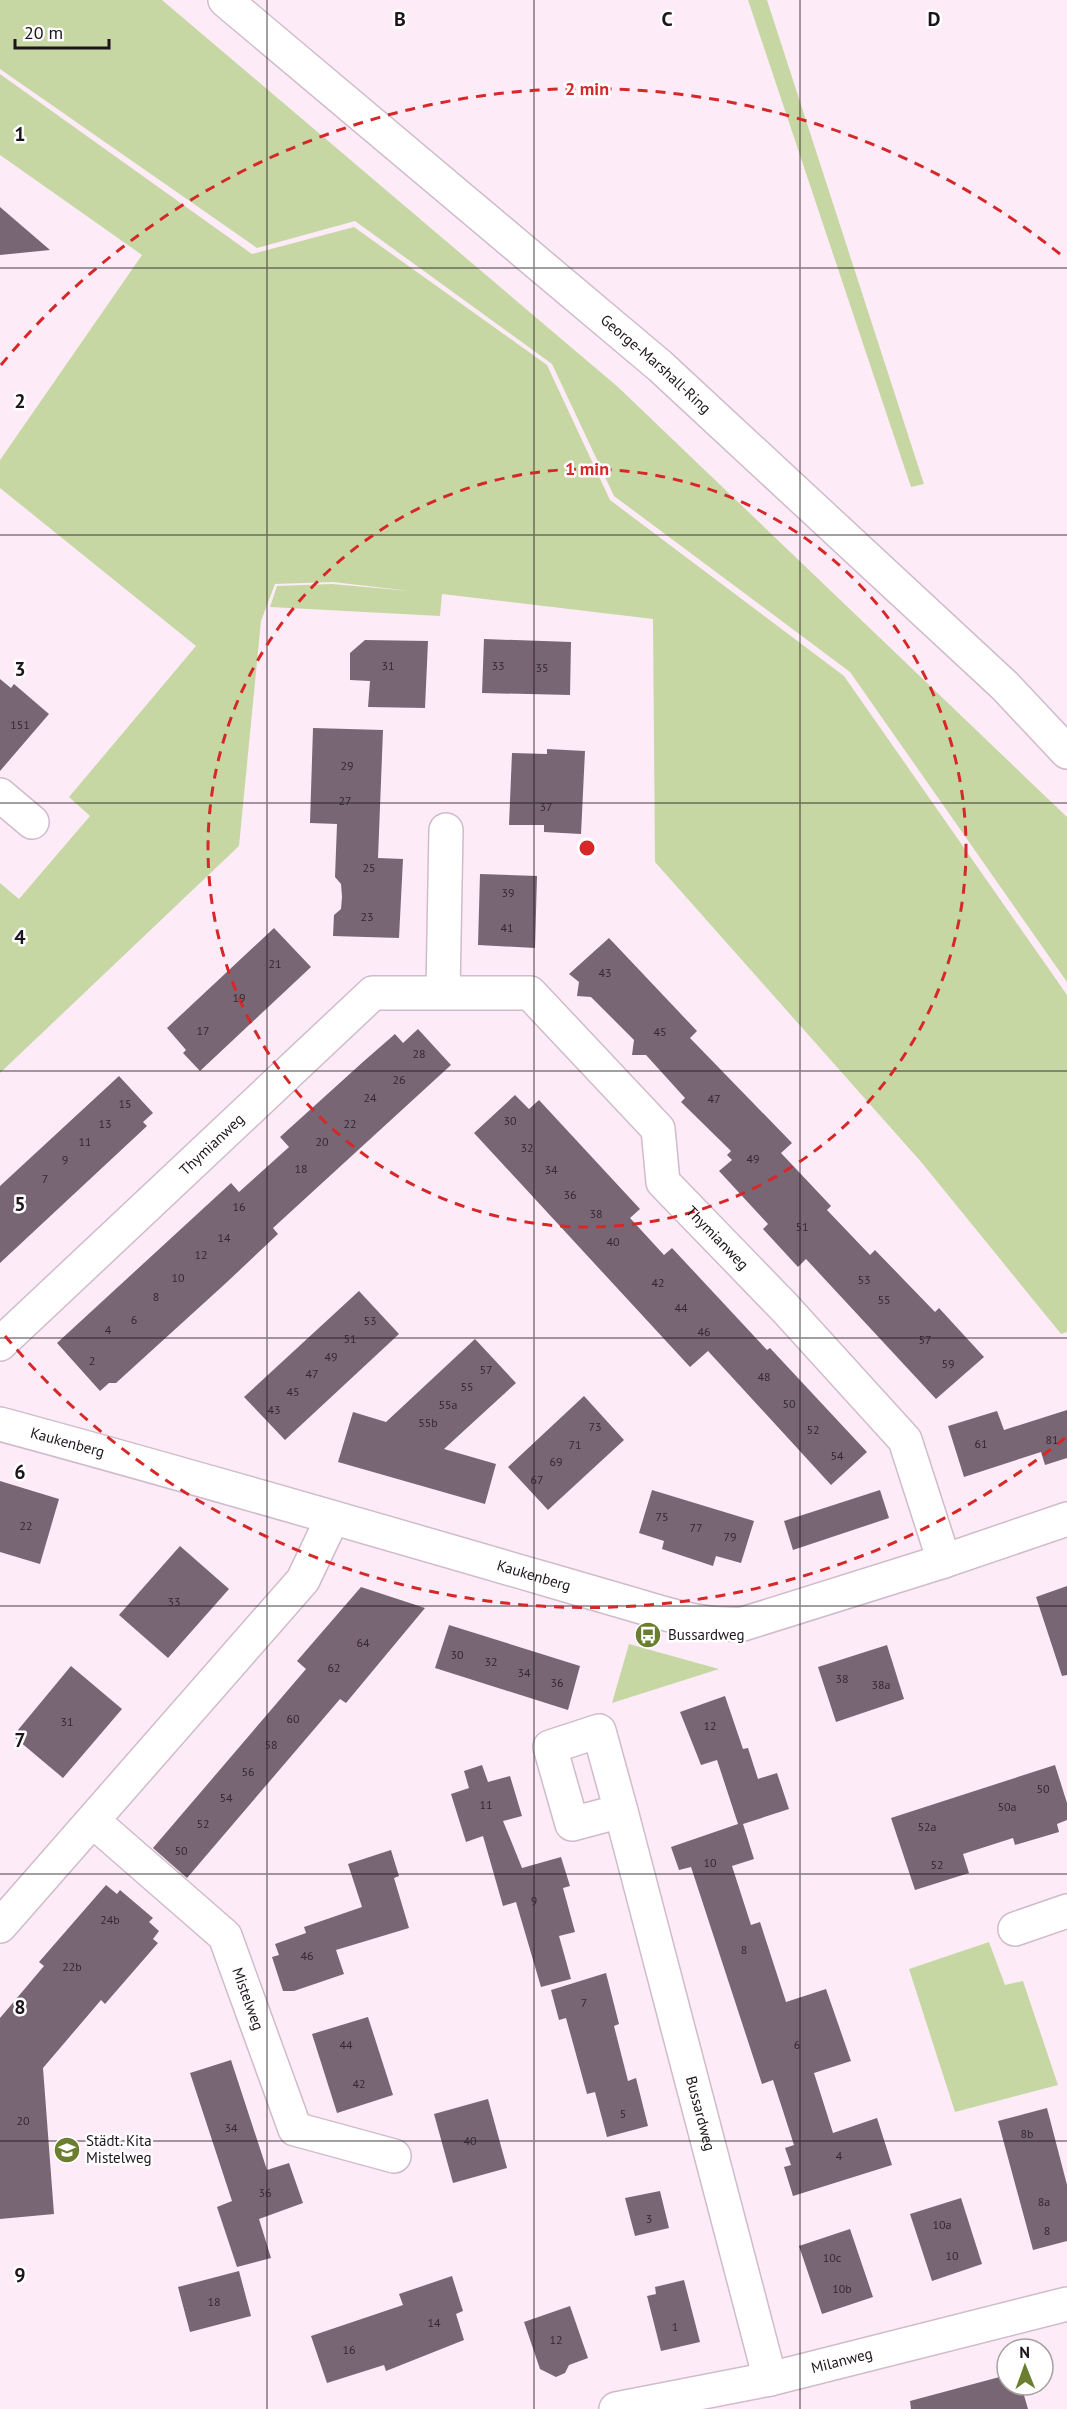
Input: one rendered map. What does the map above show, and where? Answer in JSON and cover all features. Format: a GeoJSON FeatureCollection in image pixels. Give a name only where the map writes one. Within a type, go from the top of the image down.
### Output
{"type":"FeatureCollection","features":[{"type":"Feature","properties":{"kind":"street","name":"George-Marshall-Ring"},"geometry":{"type":"LineString","coordinates":[[225,0],[660,366],[1005,686],[1067,752]]}},
{"type":"Feature","properties":{"kind":"street"},"geometry":{"type":"LineString","coordinates":[[0,795],[32,822]]}},
{"type":"Feature","properties":{"kind":"street"},"geometry":{"type":"LineString","coordinates":[[443,991],[446,830]]}},
{"type":"Feature","properties":{"kind":"street","name":"Thymianweg"},"geometry":{"type":"LineString","coordinates":[[0,1344],[373,993],[443,991],[530,993],[658,1130],[663,1182],[785,1308],[905,1440],[944,1561]]}},
{"type":"Feature","properties":{"kind":"street","name":"Kaukenberg"},"geometry":{"type":"LineString","coordinates":[[0,1424],[186,1475],[686,1620],[721,1625],[743,1624],[944,1561],[1067,1519]]}},
{"type":"Feature","properties":{"kind":"street"},"geometry":{"type":"LineString","coordinates":[[0,1926],[303,1580],[332,1519]]}},
{"type":"Feature","properties":{"kind":"street","name":"Bussardweg"},"geometry":{"type":"LineString","coordinates":[[621,1811],[770,2379]]}},
{"type":"Feature","properties":{"kind":"street","name":"Mistelweg"},"geometry":{"type":"LineString","coordinates":[[93,1821],[225,1936],[295,2129],[394,2156]]}},
{"type":"Feature","properties":{"kind":"street"},"geometry":{"type":"LineString","coordinates":[[1015,1929],[1067,1911]]}},
{"type":"Feature","properties":{"kind":"street","name":"Milanweg"},"geometry":{"type":"LineString","coordinates":[[616,2409],[770,2379],[1067,2304]]}},
{"type":"Feature","properties":{"kind":"green space"},"geometry":{"type":"Polygon","coordinates":[[[0,0],[162,0],[618,387],[1067,817],[1067,982],[850,672],[614,496],[552,364],[355,221],[257,248],[0,69],[0,0]]]}},
{"type":"Feature","properties":{"kind":"green space"},"geometry":{"type":"Polygon","coordinates":[[[748,0],[767,0],[924,484],[911,487],[748,0]]]}},
{"type":"Feature","properties":{"kind":"green space"},"geometry":{"type":"Polygon","coordinates":[[[0,74],[252,254],[354,227],[547,365],[610,500],[844,676],[1067,995],[1067,1332],[1061,1334],[922,1163],[655,862],[653,619],[442,594],[440,616],[270,607],[277,586],[332,584],[410,591],[333,582],[275,584],[261,621],[239,846],[0,1073],[0,883],[19,899],[90,816],[69,797],[196,646],[0,488],[0,460],[142,255],[0,155],[0,74]]]}},
{"type":"Feature","properties":{"kind":"green space"},"geometry":{"type":"Polygon","coordinates":[[[629,1644],[719,1669],[612,1703],[629,1644]]]}},
{"type":"Feature","properties":{"kind":"green space"},"geometry":{"type":"Polygon","coordinates":[[[989,1942],[1005,1985],[1023,1981],[1058,2085],[955,2112],[909,1969],[989,1942]]]}},
{"type":"Feature","properties":{"kind":"building"},"geometry":{"type":"Polygon","coordinates":[[[0,207],[50,250],[0,255],[0,207]]]}},
{"type":"Feature","properties":{"kind":"building"},"geometry":{"type":"Polygon","coordinates":[[[484,639],[571,642],[570,695],[482,693],[484,639]]]}},
{"type":"Feature","properties":{"kind":"building"},"geometry":{"type":"Polygon","coordinates":[[[365,640],[428,641],[425,708],[368,707],[370,681],[350,680],[350,653],[365,640]]]}},
{"type":"Feature","properties":{"kind":"building"},"geometry":{"type":"Polygon","coordinates":[[[0,679],[11,688],[14,684],[49,714],[0,771],[0,679]]]}},
{"type":"Feature","properties":{"kind":"building"},"geometry":{"type":"Polygon","coordinates":[[[313,728],[383,730],[378,858],[403,859],[399,938],[333,936],[334,915],[341,909],[342,897],[341,884],[335,877],[337,824],[310,823],[313,728]]]}},
{"type":"Feature","properties":{"kind":"building"},"geometry":{"type":"Polygon","coordinates":[[[547,749],[585,751],[581,834],[544,832],[544,825],[509,825],[512,753],[547,754],[547,749]]]}},
{"type":"Feature","properties":{"kind":"building"},"geometry":{"type":"Polygon","coordinates":[[[480,874],[537,876],[535,948],[478,945],[480,874]]]}},
{"type":"Feature","properties":{"kind":"building"},"geometry":{"type":"Polygon","coordinates":[[[274,928],[311,967],[200,1071],[183,1053],[186,1050],[167,1028],[274,928]]]}},
{"type":"Feature","properties":{"kind":"building"},"geometry":{"type":"Polygon","coordinates":[[[609,938],[697,1031],[690,1038],[792,1143],[781,1153],[831,1206],[827,1210],[870,1255],[875,1250],[935,1312],[939,1308],[984,1357],[936,1399],[806,1259],[798,1267],[763,1229],[768,1224],[719,1171],[732,1160],[727,1155],[731,1151],[681,1102],[685,1098],[646,1055],[632,1055],[634,1040],[591,997],[577,996],[579,982],[569,974],[609,938]]]}},
{"type":"Feature","properties":{"kind":"building"},"geometry":{"type":"Polygon","coordinates":[[[418,1029],[451,1065],[273,1228],[278,1234],[226,1283],[116,1383],[109,1383],[100,1391],[57,1343],[231,1183],[239,1192],[289,1147],[280,1137],[395,1034],[403,1043],[418,1029]]]}},
{"type":"Feature","properties":{"kind":"building"},"geometry":{"type":"Polygon","coordinates":[[[119,1076],[153,1113],[143,1122],[147,1126],[0,1263],[0,1186],[119,1076]]]}},
{"type":"Feature","properties":{"kind":"building"},"geometry":{"type":"Polygon","coordinates":[[[515,1095],[529,1109],[539,1100],[640,1209],[630,1218],[664,1255],[672,1248],[767,1350],[770,1348],[867,1452],[831,1485],[708,1351],[690,1367],[474,1133],[515,1095]]]}},
{"type":"Feature","properties":{"kind":"building"},"geometry":{"type":"Polygon","coordinates":[[[359,1291],[399,1334],[285,1440],[244,1397],[359,1291]]]}},
{"type":"Feature","properties":{"kind":"building"},"geometry":{"type":"Polygon","coordinates":[[[475,1339],[516,1383],[444,1449],[496,1464],[485,1504],[338,1462],[353,1412],[386,1422],[475,1339]]]}},
{"type":"Feature","properties":{"kind":"building"},"geometry":{"type":"Polygon","coordinates":[[[584,1396],[624,1440],[548,1510],[508,1467],[584,1396]]]}},
{"type":"Feature","properties":{"kind":"building"},"geometry":{"type":"Polygon","coordinates":[[[1067,1410],[1067,1458],[1045,1465],[1041,1452],[964,1477],[948,1426],[997,1411],[1004,1430],[1067,1410]]]}},
{"type":"Feature","properties":{"kind":"building"},"geometry":{"type":"Polygon","coordinates":[[[0,1481],[59,1499],[40,1564],[0,1552],[0,1481]]]}},
{"type":"Feature","properties":{"kind":"building"},"geometry":{"type":"Polygon","coordinates":[[[652,1490],[754,1521],[741,1563],[716,1556],[713,1566],[662,1549],[664,1541],[639,1533],[652,1490]]]}},
{"type":"Feature","properties":{"kind":"building"},"geometry":{"type":"Polygon","coordinates":[[[880,1490],[889,1518],[793,1550],[784,1521],[880,1490]]]}},
{"type":"Feature","properties":{"kind":"building"},"geometry":{"type":"Polygon","coordinates":[[[180,1546],[229,1589],[168,1658],[119,1615],[180,1546]]]}},
{"type":"Feature","properties":{"kind":"building"},"geometry":{"type":"Polygon","coordinates":[[[1067,1586],[1067,1675],[1062,1676],[1036,1597],[1067,1586]]]}},
{"type":"Feature","properties":{"kind":"building"},"geometry":{"type":"Polygon","coordinates":[[[361,1587],[425,1608],[346,1703],[340,1699],[187,1878],[153,1848],[306,1669],[297,1661],[361,1587]]]}},
{"type":"Feature","properties":{"kind":"building"},"geometry":{"type":"Polygon","coordinates":[[[449,1625],[580,1666],[568,1710],[435,1668],[449,1625]]]}},
{"type":"Feature","properties":{"kind":"building"},"geometry":{"type":"Polygon","coordinates":[[[887,1645],[904,1699],[836,1722],[818,1667],[887,1645]]]}},
{"type":"Feature","properties":{"kind":"building"},"geometry":{"type":"Polygon","coordinates":[[[71,1666],[122,1709],[63,1778],[13,1736],[71,1666]]]}},
{"type":"Feature","properties":{"kind":"building"},"geometry":{"type":"Polygon","coordinates":[[[725,1696],[743,1749],[748,1748],[758,1779],[777,1773],[789,1809],[743,1824],[754,1859],[732,1866],[751,1925],[760,1922],[786,2002],[826,1989],[851,2061],[814,2073],[833,2133],[877,2118],[892,2165],[793,2196],[784,2167],[791,2165],[785,2148],[794,2145],[773,2080],[762,2084],[691,1867],[679,1870],[671,1847],[738,1824],[717,1760],[701,1765],[680,1712],[725,1696]]]}},
{"type":"Feature","properties":{"kind":"building"},"geometry":{"type":"Polygon","coordinates":[[[482,1765],[488,1782],[510,1776],[522,1816],[503,1821],[522,1868],[561,1857],[570,1886],[563,1888],[575,1932],[559,1936],[571,1979],[541,1987],[516,1902],[503,1906],[483,1836],[466,1842],[451,1794],[469,1788],[464,1771],[482,1765]]]}},
{"type":"Feature","properties":{"kind":"building"},"geometry":{"type":"Polygon","coordinates":[[[1055,1765],[1067,1803],[1067,1820],[1057,1824],[1059,1832],[1015,1845],[1013,1838],[963,1854],[969,1873],[915,1890],[891,1818],[1055,1765]]]}},
{"type":"Feature","properties":{"kind":"building"},"geometry":{"type":"Polygon","coordinates":[[[391,1850],[399,1876],[394,1878],[409,1928],[336,1950],[344,1974],[294,1991],[283,1991],[272,1957],[279,1955],[275,1944],[306,1933],[304,1927],[362,1907],[348,1864],[391,1850]]]}},
{"type":"Feature","properties":{"kind":"building"},"geometry":{"type":"Polygon","coordinates":[[[106,1885],[117,1894],[120,1890],[153,1918],[149,1922],[159,1931],[153,1939],[158,1943],[105,2004],[101,2000],[43,2068],[54,2214],[0,2219],[0,2018],[44,1966],[39,1962],[106,1885]]]}},
{"type":"Feature","properties":{"kind":"building"},"geometry":{"type":"Polygon","coordinates":[[[606,1973],[619,2024],[614,2026],[628,2081],[636,2078],[648,2126],[607,2137],[595,2092],[587,2094],[566,2018],[559,2020],[551,1990],[606,1973]]]}},
{"type":"Feature","properties":{"kind":"building"},"geometry":{"type":"Polygon","coordinates":[[[368,2017],[393,2095],[337,2113],[312,2034],[368,2017]]]}},
{"type":"Feature","properties":{"kind":"building"},"geometry":{"type":"Polygon","coordinates":[[[231,2060],[267,2170],[289,2163],[303,2203],[259,2219],[271,2258],[237,2267],[217,2207],[232,2201],[190,2073],[231,2060]]]}},
{"type":"Feature","properties":{"kind":"building"},"geometry":{"type":"Polygon","coordinates":[[[488,2099],[507,2168],[453,2183],[434,2114],[488,2099]]]}},
{"type":"Feature","properties":{"kind":"building"},"geometry":{"type":"Polygon","coordinates":[[[1047,2108],[1067,2185],[1067,2241],[1033,2250],[998,2121],[1047,2108]]]}},
{"type":"Feature","properties":{"kind":"building"},"geometry":{"type":"Polygon","coordinates":[[[660,2191],[669,2228],[635,2236],[625,2198],[660,2191]]]}},
{"type":"Feature","properties":{"kind":"building"},"geometry":{"type":"Polygon","coordinates":[[[961,2198],[982,2264],[932,2281],[910,2214],[961,2198]]]}},
{"type":"Feature","properties":{"kind":"building"},"geometry":{"type":"Polygon","coordinates":[[[850,2229],[873,2297],[822,2314],[799,2246],[850,2229]]]}},
{"type":"Feature","properties":{"kind":"building"},"geometry":{"type":"Polygon","coordinates":[[[239,2271],[251,2316],[190,2332],[178,2287],[239,2271]]]}},
{"type":"Feature","properties":{"kind":"building"},"geometry":{"type":"Polygon","coordinates":[[[452,2276],[463,2311],[456,2314],[464,2340],[386,2371],[384,2365],[327,2383],[311,2336],[403,2305],[399,2294],[452,2276]]]}},
{"type":"Feature","properties":{"kind":"building"},"geometry":{"type":"Polygon","coordinates":[[[684,2280],[700,2342],[661,2351],[647,2296],[656,2294],[655,2287],[684,2280]]]}},
{"type":"Feature","properties":{"kind":"building"},"geometry":{"type":"Polygon","coordinates":[[[570,2306],[588,2358],[569,2365],[565,2373],[556,2377],[540,2369],[524,2322],[570,2306]]]}},
{"type":"Feature","properties":{"kind":"building"},"geometry":{"type":"Polygon","coordinates":[[[995,2378],[995,2397],[1024,2397],[1028,2409],[911,2409],[910,2401],[995,2378]]]}},
{"type":"Feature","properties":{"kind":"place","name":"Bussardweg"},"geometry":{"type":"Point","coordinates":[648,1635]}},
{"type":"Feature","properties":{"kind":"place","name":"Städt. Kita Mistelweg"},"geometry":{"type":"Point","coordinates":[67,2150]}}]}
